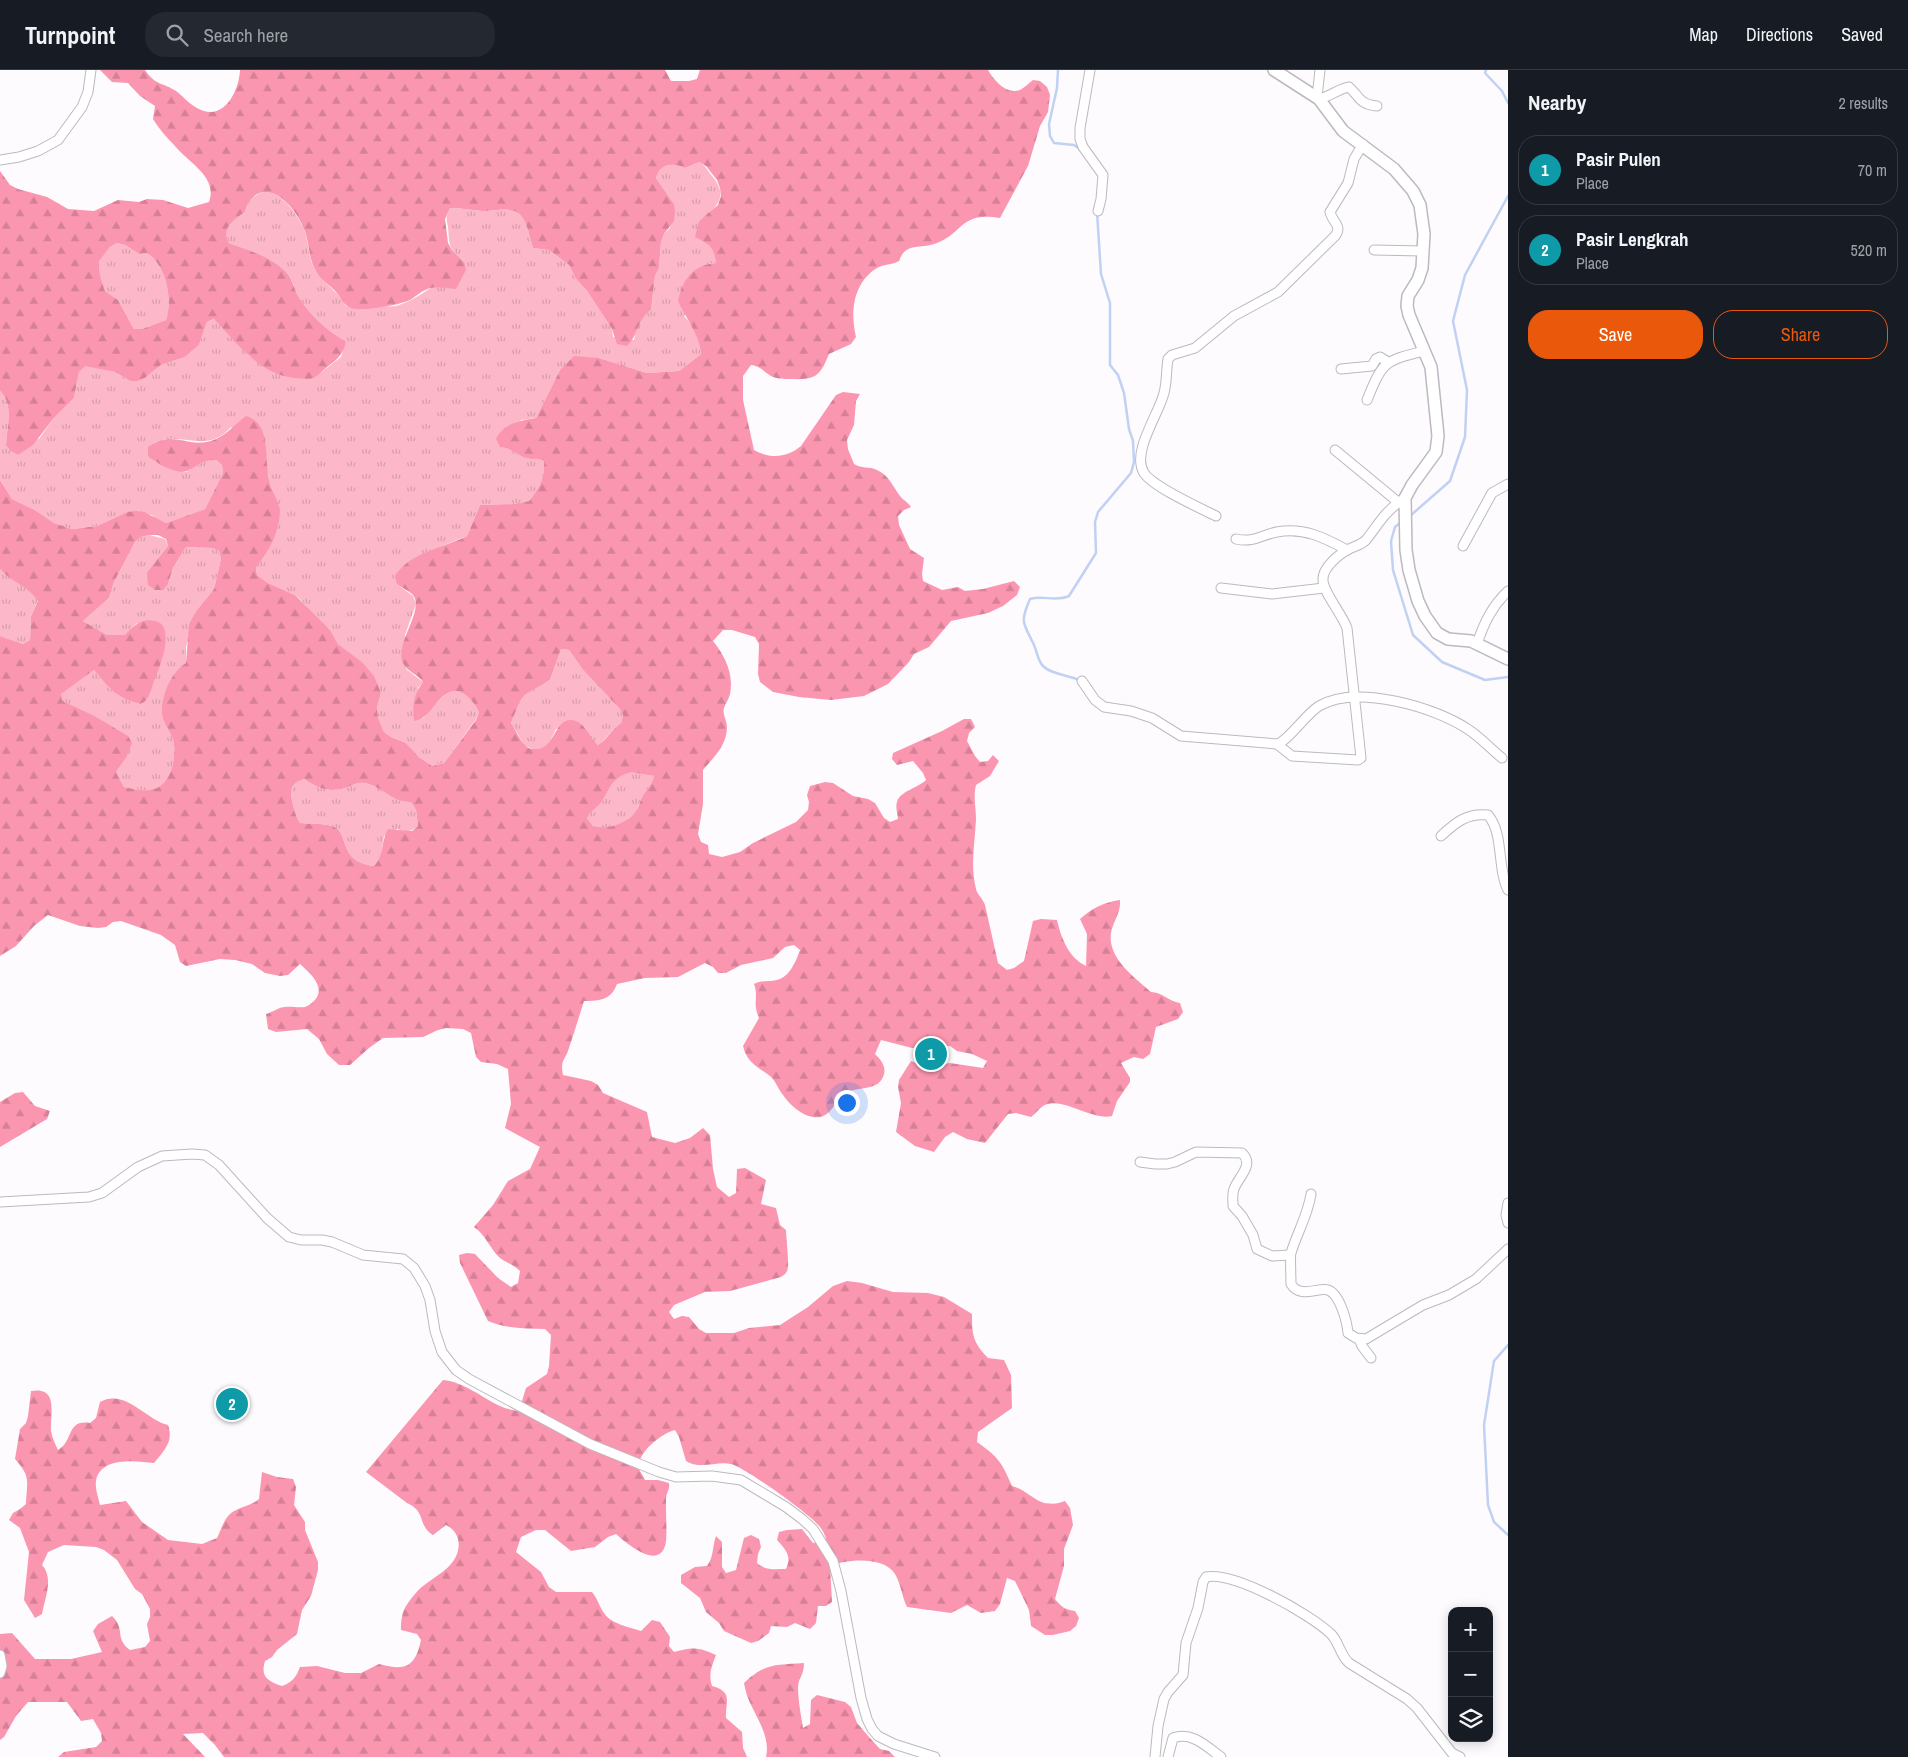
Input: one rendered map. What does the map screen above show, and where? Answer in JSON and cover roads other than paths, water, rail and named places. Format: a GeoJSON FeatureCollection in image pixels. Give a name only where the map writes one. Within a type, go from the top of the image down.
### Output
{"type":"FeatureCollection","features":[{"type":"Feature","properties":{"kind":"street"},"geometry":{"type":"LineString","coordinates":[[0,160],[38,151],[58,140],[82,106],[88,92],[91,70]]}},
{"type":"Feature","properties":{"kind":"street"},"geometry":{"type":"LineString","coordinates":[[1090,70],[1080,134],[1083,147],[1104,177],[1098,211]]}},
{"type":"Feature","properties":{"kind":"street"},"geometry":{"type":"LineString","coordinates":[[1274,70],[1318,98],[1338,126],[1364,144],[1394,169],[1413,191],[1422,211],[1423,251],[1422,268],[1418,280],[1408,296],[1407,303],[1409,315],[1433,379],[1438,424],[1436,452],[1403,501],[1390,508],[1365,541],[1347,550],[1329,565],[1322,579],[1324,588],[1344,618],[1347,628],[1360,758],[1358,760],[1292,756],[1277,744]]}},
{"type":"Feature","properties":{"kind":"street"},"geometry":{"type":"LineString","coordinates":[[1318,98],[1320,70]]}},
{"type":"Feature","properties":{"kind":"street"},"geometry":{"type":"LineString","coordinates":[[1318,98],[1329,96],[1343,88],[1349,87],[1359,100],[1368,105],[1377,106]]}},
{"type":"Feature","properties":{"kind":"street"},"geometry":{"type":"LineString","coordinates":[[1216,516],[1150,479],[1142,467],[1142,448],[1162,401],[1168,359],[1172,355],[1195,348],[1234,316],[1278,292],[1335,236],[1338,232],[1338,226],[1330,215],[1330,211],[1348,183],[1354,160],[1364,144]]}},
{"type":"Feature","properties":{"kind":"street"},"geometry":{"type":"LineString","coordinates":[[1374,250],[1423,251]]}},
{"type":"Feature","properties":{"kind":"street"},"geometry":{"type":"LineString","coordinates":[[1367,400],[1378,375],[1388,362],[1424,351]]}},
{"type":"Feature","properties":{"kind":"street"},"geometry":{"type":"LineString","coordinates":[[1341,369],[1372,366],[1376,359],[1380,357],[1388,362]]}},
{"type":"Feature","properties":{"kind":"street"},"geometry":{"type":"LineString","coordinates":[[1335,450],[1403,501],[1409,570],[1418,601],[1432,627],[1442,636],[1477,644],[1508,659]]}},
{"type":"Feature","properties":{"kind":"street"},"geometry":{"type":"LineString","coordinates":[[1463,546],[1492,493],[1508,484]]}},
{"type":"Feature","properties":{"kind":"street"},"geometry":{"type":"LineString","coordinates":[[1236,539],[1243,541],[1260,539],[1276,532],[1309,533],[1317,534],[1347,550]]}},
{"type":"Feature","properties":{"kind":"street"},"geometry":{"type":"LineString","coordinates":[[1221,588],[1272,594],[1324,588]]}},
{"type":"Feature","properties":{"kind":"street"},"geometry":{"type":"LineString","coordinates":[[1477,644],[1490,612],[1508,591]]}},
{"type":"Feature","properties":{"kind":"street"},"geometry":{"type":"LineString","coordinates":[[1082,681],[1095,700],[1104,707],[1131,711],[1152,718],[1181,736],[1277,744],[1283,742],[1299,723],[1318,707],[1326,703],[1354,696],[1404,702],[1469,730],[1502,758]]}},
{"type":"Feature","properties":{"kind":"street"},"geometry":{"type":"LineString","coordinates":[[1441,836],[1464,817],[1488,815],[1495,830],[1504,880],[1508,890]]}},
{"type":"Feature","properties":{"kind":"street"},"geometry":{"type":"LineString","coordinates":[[1140,1162],[1166,1164],[1196,1152],[1242,1153],[1247,1165],[1234,1189],[1233,1206],[1242,1216],[1253,1235],[1257,1249],[1272,1256],[1290,1256]]}},
{"type":"Feature","properties":{"kind":"street"},"geometry":{"type":"LineString","coordinates":[[0,1202],[90,1197],[102,1193],[138,1168],[162,1156],[198,1154],[211,1158],[219,1165],[267,1218],[289,1237],[300,1240],[322,1240],[363,1255],[403,1259],[414,1268],[430,1300],[435,1331],[442,1352],[456,1370],[469,1379],[590,1444],[659,1472],[676,1477],[712,1476],[741,1480],[786,1507],[813,1529],[833,1561],[841,1591],[861,1698],[872,1729],[878,1736],[894,1744],[935,1757]]}},
{"type":"Feature","properties":{"kind":"street"},"geometry":{"type":"LineString","coordinates":[[1311,1194],[1304,1220],[1290,1256],[1292,1268],[1291,1286],[1304,1291],[1326,1290],[1331,1292],[1343,1309],[1347,1320],[1348,1333],[1360,1339],[1366,1338],[1423,1304],[1449,1295],[1476,1279],[1508,1248]]}},
{"type":"Feature","properties":{"kind":"street"},"geometry":{"type":"LineString","coordinates":[[1508,1203],[1506,1215],[1508,1224]]}},
{"type":"Feature","properties":{"kind":"street"},"geometry":{"type":"LineString","coordinates":[[1360,1339],[1362,1346],[1371,1358]]}},
{"type":"Feature","properties":{"kind":"street"},"geometry":{"type":"LineString","coordinates":[[1155,1757],[1158,1726],[1164,1699],[1183,1675],[1186,1643],[1198,1608],[1204,1580],[1208,1576],[1216,1576],[1271,1594],[1322,1628],[1332,1636],[1344,1658],[1349,1663],[1407,1699],[1417,1708],[1452,1753],[1460,1757]]}},
{"type":"Feature","properties":{"kind":"street"},"geometry":{"type":"LineString","coordinates":[[0,1654],[2,1666],[0,1673]]}},
{"type":"Feature","properties":{"kind":"street"},"geometry":{"type":"LineString","coordinates":[[1168,1757],[1173,1738],[1179,1737],[1192,1738],[1204,1742],[1222,1757]]}},
{"type":"Feature","properties":{"kind":"waterway"},"geometry":{"type":"LineString","coordinates":[[1058,70],[1057,88],[1049,124],[1050,136],[1054,143],[1074,145],[1080,149]]}},
{"type":"Feature","properties":{"kind":"waterway"},"geometry":{"type":"LineString","coordinates":[[1486,70],[1485,73],[1502,91],[1508,103]]}},
{"type":"Feature","properties":{"kind":"waterway"},"geometry":{"type":"LineString","coordinates":[[1410,516],[1450,481],[1465,437],[1467,390],[1453,321],[1465,275],[1508,196]]}},
{"type":"Feature","properties":{"kind":"waterway"},"geometry":{"type":"LineString","coordinates":[[1079,680],[1056,673],[1043,666],[1025,627],[1024,619],[1030,599],[1064,598],[1069,596],[1096,553],[1095,522],[1098,512],[1131,473],[1134,462],[1133,441],[1129,429],[1124,393],[1118,375],[1110,365],[1110,303],[1101,274],[1097,212]]}},
{"type":"Feature","properties":{"kind":"waterway"},"geometry":{"type":"LineString","coordinates":[[1401,522],[1395,527],[1391,541],[1393,570],[1413,635],[1442,662],[1485,680],[1508,677]]}},
{"type":"Feature","properties":{"kind":"waterway"},"geometry":{"type":"LineString","coordinates":[[1508,1345],[1494,1361],[1484,1425],[1488,1505],[1494,1522],[1508,1535]]}},
{"type":"Feature","properties":{"kind":"place","name":"Pasir Pulen"},"geometry":{"type":"Point","coordinates":[931,1054]}},
{"type":"Feature","properties":{"kind":"place","name":"Pasir Lengkrah"},"geometry":{"type":"Point","coordinates":[232,1404]}}]}
